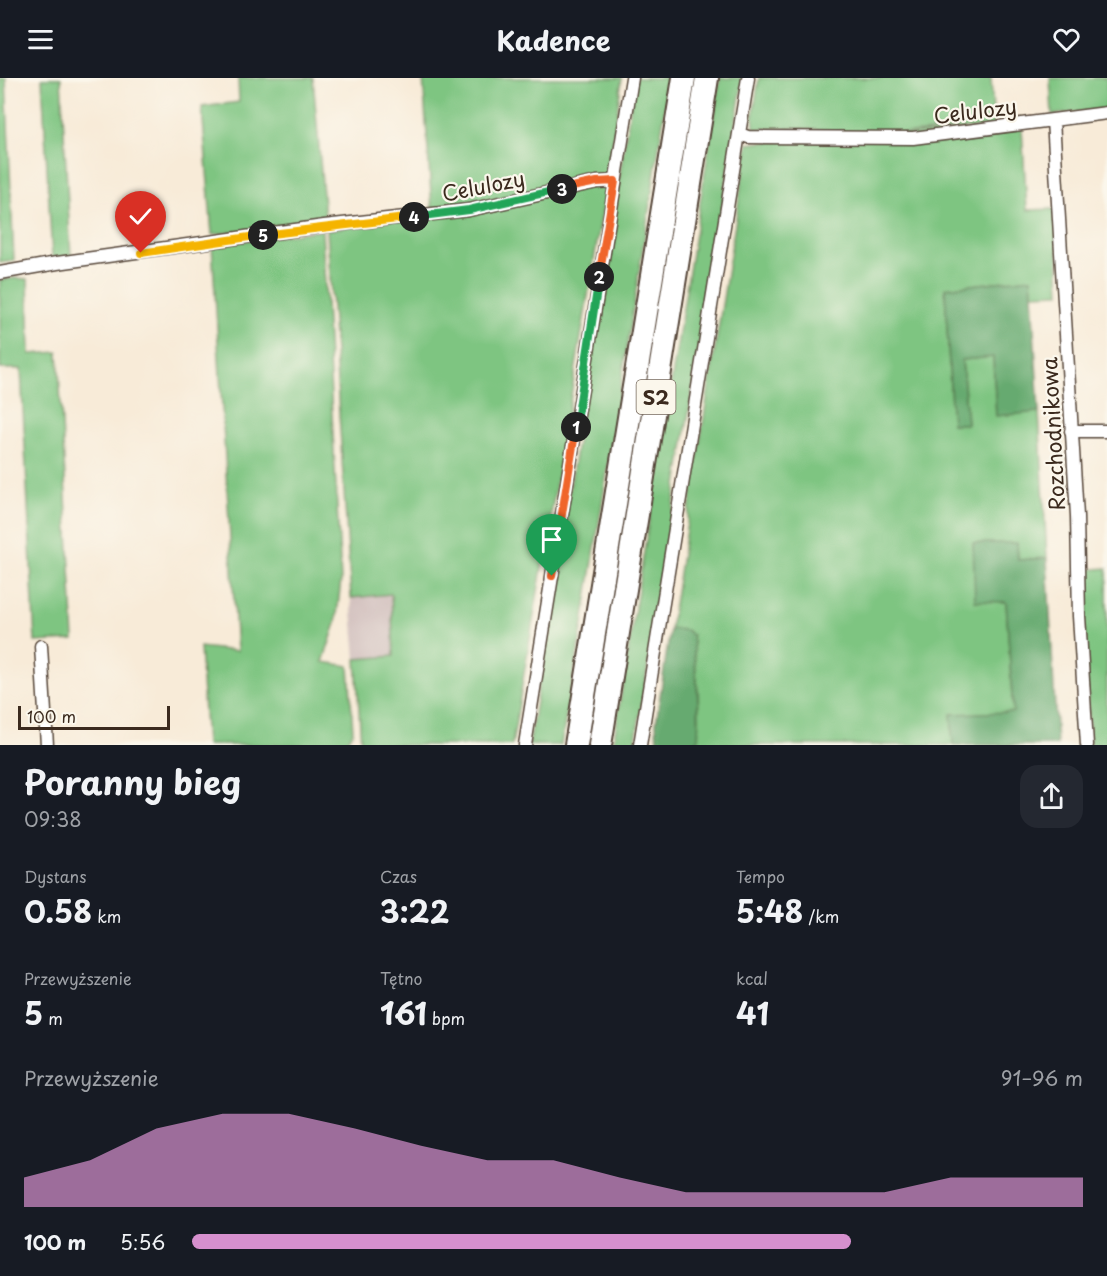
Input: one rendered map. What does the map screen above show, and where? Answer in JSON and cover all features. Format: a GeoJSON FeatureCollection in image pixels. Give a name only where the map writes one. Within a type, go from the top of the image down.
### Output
{"type":"FeatureCollection","features":[{"type":"Feature","properties":{"kind":"highway","name":"S2"},"geometry":{"type":"LineString","coordinates":[[576,745],[684,78]]}},
{"type":"Feature","properties":{"kind":"highway","name":"S2"},"geometry":{"type":"LineString","coordinates":[[600,745],[707,78]]}},
{"type":"Feature","properties":{"kind":"street"},"geometry":{"type":"LineString","coordinates":[[525,745],[632,78]]}},
{"type":"Feature","properties":{"kind":"street"},"geometry":{"type":"LineString","coordinates":[[640,745],[748,78]]}},
{"type":"Feature","properties":{"kind":"street","name":"Celulozy"},"geometry":{"type":"LineString","coordinates":[[740,134],[748,137],[913,138],[1107,113]]}},
{"type":"Feature","properties":{"kind":"street","name":"Rozchodnikowa"},"geometry":{"type":"LineString","coordinates":[[1053,120],[1087,745]]}},
{"type":"Feature","properties":{"kind":"street","name":"Celulozy"},"geometry":{"type":"LineString","coordinates":[[0,273],[324,226],[469,210],[597,182],[615,181]]}},
{"type":"Feature","properties":{"kind":"street"},"geometry":{"type":"LineString","coordinates":[[1071,431],[1107,431]]}},
{"type":"Feature","properties":{"kind":"street"},"geometry":{"type":"LineString","coordinates":[[41,646],[47,745]]}},
{"type":"Feature","properties":{"kind":"shaded area"},"geometry":{"type":"Polygon","coordinates":[[[391,594],[394,656],[356,659],[351,598],[391,594]]]}},
{"type":"Feature","properties":{"kind":"green space"},"geometry":{"type":"Polygon","coordinates":[[[0,78],[6,78],[14,261],[0,263],[0,78]]]}},
{"type":"Feature","properties":{"kind":"green space"},"geometry":{"type":"Polygon","coordinates":[[[42,78],[61,78],[71,257],[52,258],[42,78]]]}},
{"type":"Feature","properties":{"kind":"green space"},"geometry":{"type":"Polygon","coordinates":[[[238,78],[313,78],[325,218],[212,235],[202,107],[239,102],[238,78]]]}},
{"type":"Feature","properties":{"kind":"green space"},"geometry":{"type":"Polygon","coordinates":[[[423,78],[622,78],[608,176],[452,210],[432,209],[423,78]]]}},
{"type":"Feature","properties":{"kind":"green space"},"geometry":{"type":"Polygon","coordinates":[[[635,78],[670,78],[583,623],[561,745],[529,745],[635,78]]]}},
{"type":"Feature","properties":{"kind":"green space"},"geometry":{"type":"Polygon","coordinates":[[[720,78],[743,78],[635,745],[613,745],[720,78]]]}},
{"type":"Feature","properties":{"kind":"green space"},"geometry":{"type":"Polygon","coordinates":[[[759,78],[991,78],[994,126],[887,135],[795,128],[754,129],[753,115],[759,78]]]}},
{"type":"Feature","properties":{"kind":"green space"},"geometry":{"type":"Polygon","coordinates":[[[1050,78],[1107,78],[1107,109],[1052,115],[1050,78]]]}},
{"type":"Feature","properties":{"kind":"green space"},"geometry":{"type":"Polygon","coordinates":[[[1022,128],[1027,210],[1056,209],[1060,293],[1032,294],[1031,278],[945,288],[952,424],[967,423],[962,360],[993,357],[996,415],[1039,412],[1047,558],[1018,560],[1017,543],[1006,601],[1013,713],[952,714],[953,745],[692,745],[691,742],[698,739],[699,713],[692,636],[686,630],[670,629],[748,143],[1022,128]]]}},
{"type":"Feature","properties":{"kind":"green space"},"geometry":{"type":"Polygon","coordinates":[[[599,185],[606,189],[512,745],[361,745],[356,659],[394,656],[391,594],[351,598],[327,230],[599,185]]]}},
{"type":"Feature","properties":{"kind":"green space"},"geometry":{"type":"Polygon","coordinates":[[[322,230],[341,580],[336,623],[323,662],[349,666],[353,732],[343,745],[206,745],[200,647],[237,651],[212,245],[322,230]]]}},
{"type":"Feature","properties":{"kind":"green space"},"geometry":{"type":"Polygon","coordinates":[[[1031,278],[1039,412],[996,416],[993,357],[962,360],[967,424],[952,424],[945,288],[1031,278]]]}},
{"type":"Feature","properties":{"kind":"green space"},"geometry":{"type":"Polygon","coordinates":[[[28,279],[30,354],[58,352],[74,640],[35,642],[21,369],[0,369],[0,280],[28,279]]]}},
{"type":"Feature","properties":{"kind":"green space"},"geometry":{"type":"Polygon","coordinates":[[[973,543],[1017,543],[1018,560],[1047,558],[1057,745],[953,745],[951,714],[1013,712],[1006,602],[975,601],[973,543]]]}},
{"type":"Feature","properties":{"kind":"green space"},"geometry":{"type":"Polygon","coordinates":[[[1107,568],[1107,745],[1090,745],[1081,570],[1107,568]]]}},
{"type":"Feature","properties":{"kind":"green space"},"geometry":{"type":"Polygon","coordinates":[[[670,629],[686,630],[692,635],[697,688],[698,740],[692,742],[692,745],[657,745],[656,723],[670,629]]]}},
{"type":"Feature","properties":{"kind":"route"},"geometry":{"type":"LineString","coordinates":[[141,253],[324,226],[469,210],[597,182],[615,181],[552,576]]}}]}
